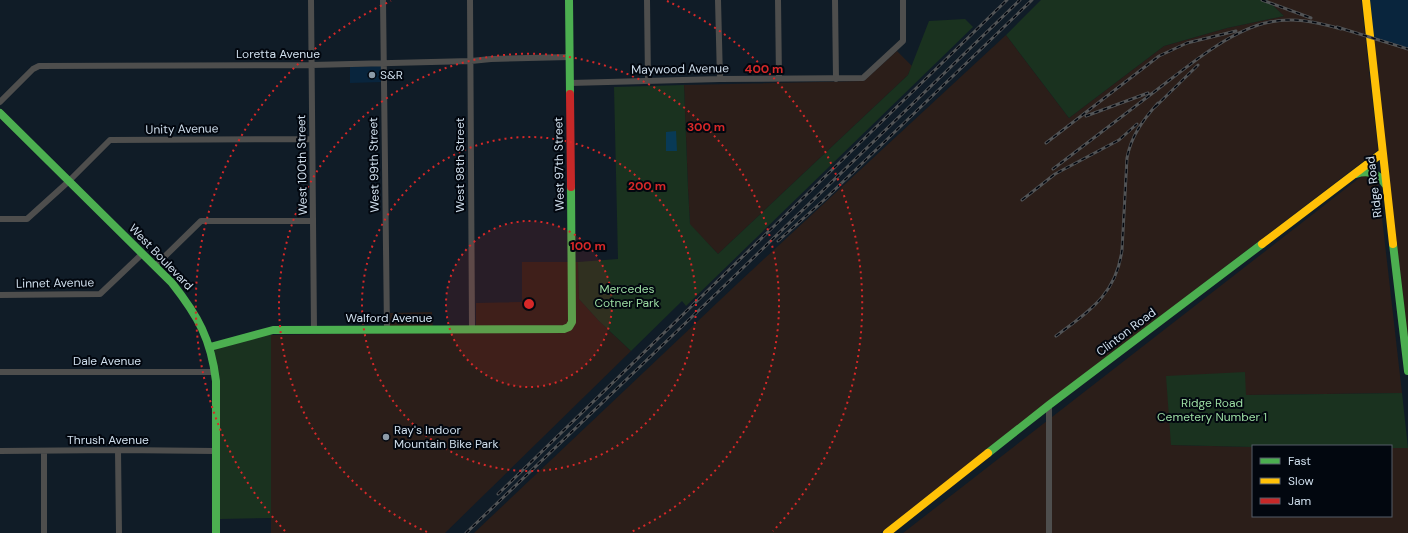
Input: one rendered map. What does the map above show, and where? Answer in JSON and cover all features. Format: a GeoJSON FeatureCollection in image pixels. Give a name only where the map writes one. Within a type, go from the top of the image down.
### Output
{"type":"FeatureCollection","features":[{"type":"Feature","properties":{"kind":"street","name":"West 100th Street"},"geometry":{"type":"LineString","coordinates":[[311,0],[314,330]]}},
{"type":"Feature","properties":{"kind":"street","name":"West 99th Street"},"geometry":{"type":"LineString","coordinates":[[383,0],[387,330]]}},
{"type":"Feature","properties":{"kind":"street","name":"West 98th Street"},"geometry":{"type":"LineString","coordinates":[[470,0],[472,329]]}},
{"type":"Feature","properties":{"kind":"street","name":"West 97th Street"},"geometry":{"type":"LineString","coordinates":[[569,0],[572,322],[570,327]]}},
{"type":"Feature","properties":{"kind":"street"},"geometry":{"type":"LineString","coordinates":[[647,0],[648,81]]}},
{"type":"Feature","properties":{"kind":"street"},"geometry":{"type":"LineString","coordinates":[[718,0],[720,79]]}},
{"type":"Feature","properties":{"kind":"street"},"geometry":{"type":"LineString","coordinates":[[778,0],[779,79]]}},
{"type":"Feature","properties":{"kind":"street"},"geometry":{"type":"LineString","coordinates":[[835,0],[836,79]]}},
{"type":"Feature","properties":{"kind":"street","name":"Maywood Avenue"},"geometry":{"type":"LineString","coordinates":[[570,83],[720,79],[863,78],[903,41],[902,0]]}},
{"type":"Feature","properties":{"kind":"street","name":"Ridge Road"},"geometry":{"type":"LineString","coordinates":[[1366,0],[1382,153],[1408,371]]}},
{"type":"Feature","properties":{"kind":"street","name":"Loretta Avenue"},"geometry":{"type":"LineString","coordinates":[[0,102],[33,69],[39,66],[312,65],[471,62],[491,59],[570,57]]}},
{"type":"Feature","properties":{"kind":"street","name":"West Boulevard"},"geometry":{"type":"LineString","coordinates":[[0,113],[68,182],[172,283],[188,303],[200,324],[210,347],[216,384],[216,533]]}},
{"type":"Feature","properties":{"kind":"street","name":"Unity Avenue"},"geometry":{"type":"LineString","coordinates":[[0,219],[27,219],[68,182],[110,140],[312,139]]}},
{"type":"Feature","properties":{"kind":"street","name":"Clinton Road"},"geometry":{"type":"LineString","coordinates":[[886,533],[1049,405],[1382,153]]}},
{"type":"Feature","properties":{"kind":"street"},"geometry":{"type":"LineString","coordinates":[[1350,177],[1362,172],[1369,172],[1381,177],[1386,184]]}},
{"type":"Feature","properties":{"kind":"street"},"geometry":{"type":"LineString","coordinates":[[155,266],[201,220],[313,221]]}},
{"type":"Feature","properties":{"kind":"street","name":"Linnet Avenue"},"geometry":{"type":"LineString","coordinates":[[0,295],[100,294],[142,254]]}},
{"type":"Feature","properties":{"kind":"street","name":"Walford Avenue"},"geometry":{"type":"LineString","coordinates":[[210,347],[272,330],[564,329],[570,327]]}},
{"type":"Feature","properties":{"kind":"street","name":"Dale Avenue"},"geometry":{"type":"LineString","coordinates":[[0,372],[215,372]]}},
{"type":"Feature","properties":{"kind":"street"},"geometry":{"type":"LineString","coordinates":[[1049,405],[1049,533]]}},
{"type":"Feature","properties":{"kind":"street"},"geometry":{"type":"LineString","coordinates":[[118,450],[119,533]]}},
{"type":"Feature","properties":{"kind":"street","name":"Thrush Avenue"},"geometry":{"type":"LineString","coordinates":[[0,451],[215,451]]}},
{"type":"Feature","properties":{"kind":"street"},"geometry":{"type":"LineString","coordinates":[[44,451],[44,533]]}},
{"type":"Feature","properties":{"kind":"shaded area"},"geometry":{"type":"Polygon","coordinates":[[[1267,0],[1361,0],[1378,150],[991,446],[880,533],[474,533],[737,284],[1006,35],[1069,118],[1164,46],[1227,28],[1284,16],[1267,0]]]}},
{"type":"Feature","properties":{"kind":"shaded area"},"geometry":{"type":"Polygon","coordinates":[[[1366,0],[1408,0],[1408,49],[1371,38],[1366,0]]]}},
{"type":"Feature","properties":{"kind":"shaded area"},"geometry":{"type":"Polygon","coordinates":[[[1371,38],[1408,49],[1408,371],[1371,38]]]}},
{"type":"Feature","properties":{"kind":"shaded area"},"geometry":{"type":"Polygon","coordinates":[[[897,51],[912,66],[908,75],[718,254],[690,225],[684,85],[864,81],[897,51]]]}},
{"type":"Feature","properties":{"kind":"shaded area"},"geometry":{"type":"Polygon","coordinates":[[[381,66],[382,82],[350,83],[350,67],[381,66]]]}},
{"type":"Feature","properties":{"kind":"shaded area"},"geometry":{"type":"Polygon","coordinates":[[[676,131],[677,151],[666,151],[666,132],[676,131]]]}},
{"type":"Feature","properties":{"kind":"shaded area"},"geometry":{"type":"Polygon","coordinates":[[[1376,165],[1402,393],[1245,395],[1245,372],[1171,445],[1252,447],[1252,517],[1392,517],[1392,448],[1408,448],[1408,533],[903,533],[1376,165]]]}},
{"type":"Feature","properties":{"kind":"shaded area"},"geometry":{"type":"Polygon","coordinates":[[[522,262],[578,262],[579,299],[599,321],[631,351],[445,533],[271,533],[271,335],[390,333],[390,313],[432,312],[433,332],[476,330],[476,303],[522,302],[522,262]]]}},
{"type":"Feature","properties":{"kind":"green space"},"geometry":{"type":"Polygon","coordinates":[[[1041,0],[1267,0],[1284,16],[1227,28],[1164,46],[1069,118],[1006,35],[1041,0]]]}},
{"type":"Feature","properties":{"kind":"green space","name":"Mercedes Cotner Park"},"geometry":{"type":"Polygon","coordinates":[[[965,19],[973,27],[686,306],[682,301],[631,351],[599,321],[579,299],[578,262],[618,259],[614,87],[684,85],[690,224],[718,254],[908,75],[929,21],[965,19]]]}},
{"type":"Feature","properties":{"kind":"green space"},"geometry":{"type":"Polygon","coordinates":[[[271,335],[271,518],[220,519],[220,400],[214,349],[271,335]]]}},
{"type":"Feature","properties":{"kind":"green space","name":"Ridge Road Cemetery Number 1"},"geometry":{"type":"Polygon","coordinates":[[[1245,372],[1246,395],[1402,393],[1408,448],[1392,448],[1392,445],[1252,445],[1252,447],[1171,445],[1166,376],[1245,372]]]}},
{"type":"Feature","properties":{"kind":"railway"},"geometry":{"type":"LineString","coordinates":[[498,494],[1007,0]]}},
{"type":"Feature","properties":{"kind":"railway"},"geometry":{"type":"LineString","coordinates":[[466,533],[1020,0]]}},
{"type":"Feature","properties":{"kind":"railway"},"geometry":{"type":"LineString","coordinates":[[778,241],[824,200],[1032,0]]}},
{"type":"Feature","properties":{"kind":"railway"},"geometry":{"type":"LineString","coordinates":[[1262,0],[1311,18]]}},
{"type":"Feature","properties":{"kind":"railway"},"geometry":{"type":"LineString","coordinates":[[1053,169],[1194,61],[1239,33],[1255,26],[1270,22],[1288,20],[1314,22],[1341,29]]}},
{"type":"Feature","properties":{"kind":"railway"},"geometry":{"type":"LineString","coordinates":[[1337,27],[1408,49]]}},
{"type":"Feature","properties":{"kind":"railway"},"geometry":{"type":"LineString","coordinates":[[1046,143],[1159,56],[1187,43],[1236,31]]}},
{"type":"Feature","properties":{"kind":"railway"},"geometry":{"type":"LineString","coordinates":[[1155,107],[1198,65]]}},
{"type":"Feature","properties":{"kind":"railway"},"geometry":{"type":"LineString","coordinates":[[1086,116],[1148,93]]}},
{"type":"Feature","properties":{"kind":"railway"},"geometry":{"type":"LineString","coordinates":[[1056,336],[1090,310],[1114,279],[1119,266],[1122,250],[1127,158],[1131,143],[1138,129],[1158,103]]}},
{"type":"Feature","properties":{"kind":"railway"},"geometry":{"type":"LineString","coordinates":[[1022,200],[1055,174],[1119,140],[1137,124]]}},
{"type":"Feature","properties":{"kind":"traffic: fast"},"geometry":{"type":"LineString","coordinates":[[569,0],[570,94]]}},
{"type":"Feature","properties":{"kind":"traffic: fast"},"geometry":{"type":"LineString","coordinates":[[0,113],[172,283],[196,317],[207,340],[214,366],[216,381],[216,533]]}},
{"type":"Feature","properties":{"kind":"traffic: fast"},"geometry":{"type":"LineString","coordinates":[[1356,174],[1365,172],[1372,173],[1379,177],[1385,184]]}},
{"type":"Feature","properties":{"kind":"traffic: fast"},"geometry":{"type":"LineString","coordinates":[[210,347],[273,330],[564,329],[569,327],[572,322],[571,187]]}},
{"type":"Feature","properties":{"kind":"traffic: fast"},"geometry":{"type":"LineString","coordinates":[[988,453],[1262,244]]}},
{"type":"Feature","properties":{"kind":"traffic: fast"},"geometry":{"type":"LineString","coordinates":[[1393,244],[1408,371]]}},
{"type":"Feature","properties":{"kind":"traffic: slow"},"geometry":{"type":"LineString","coordinates":[[1366,0],[1393,244]]}},
{"type":"Feature","properties":{"kind":"traffic: slow"},"geometry":{"type":"LineString","coordinates":[[1262,244],[1382,153]]}},
{"type":"Feature","properties":{"kind":"traffic: slow"},"geometry":{"type":"LineString","coordinates":[[887,533],[988,453]]}},
{"type":"Feature","properties":{"kind":"traffic: jam"},"geometry":{"type":"LineString","coordinates":[[570,94],[571,187]]}},
{"type":"Feature","properties":{"kind":"place","name":"S&R"},"geometry":{"type":"Point","coordinates":[372,75]}},
{"type":"Feature","properties":{"kind":"place","name":"Ray's Indoor Mountain Bike Park"},"geometry":{"type":"Point","coordinates":[386,437]}}]}
